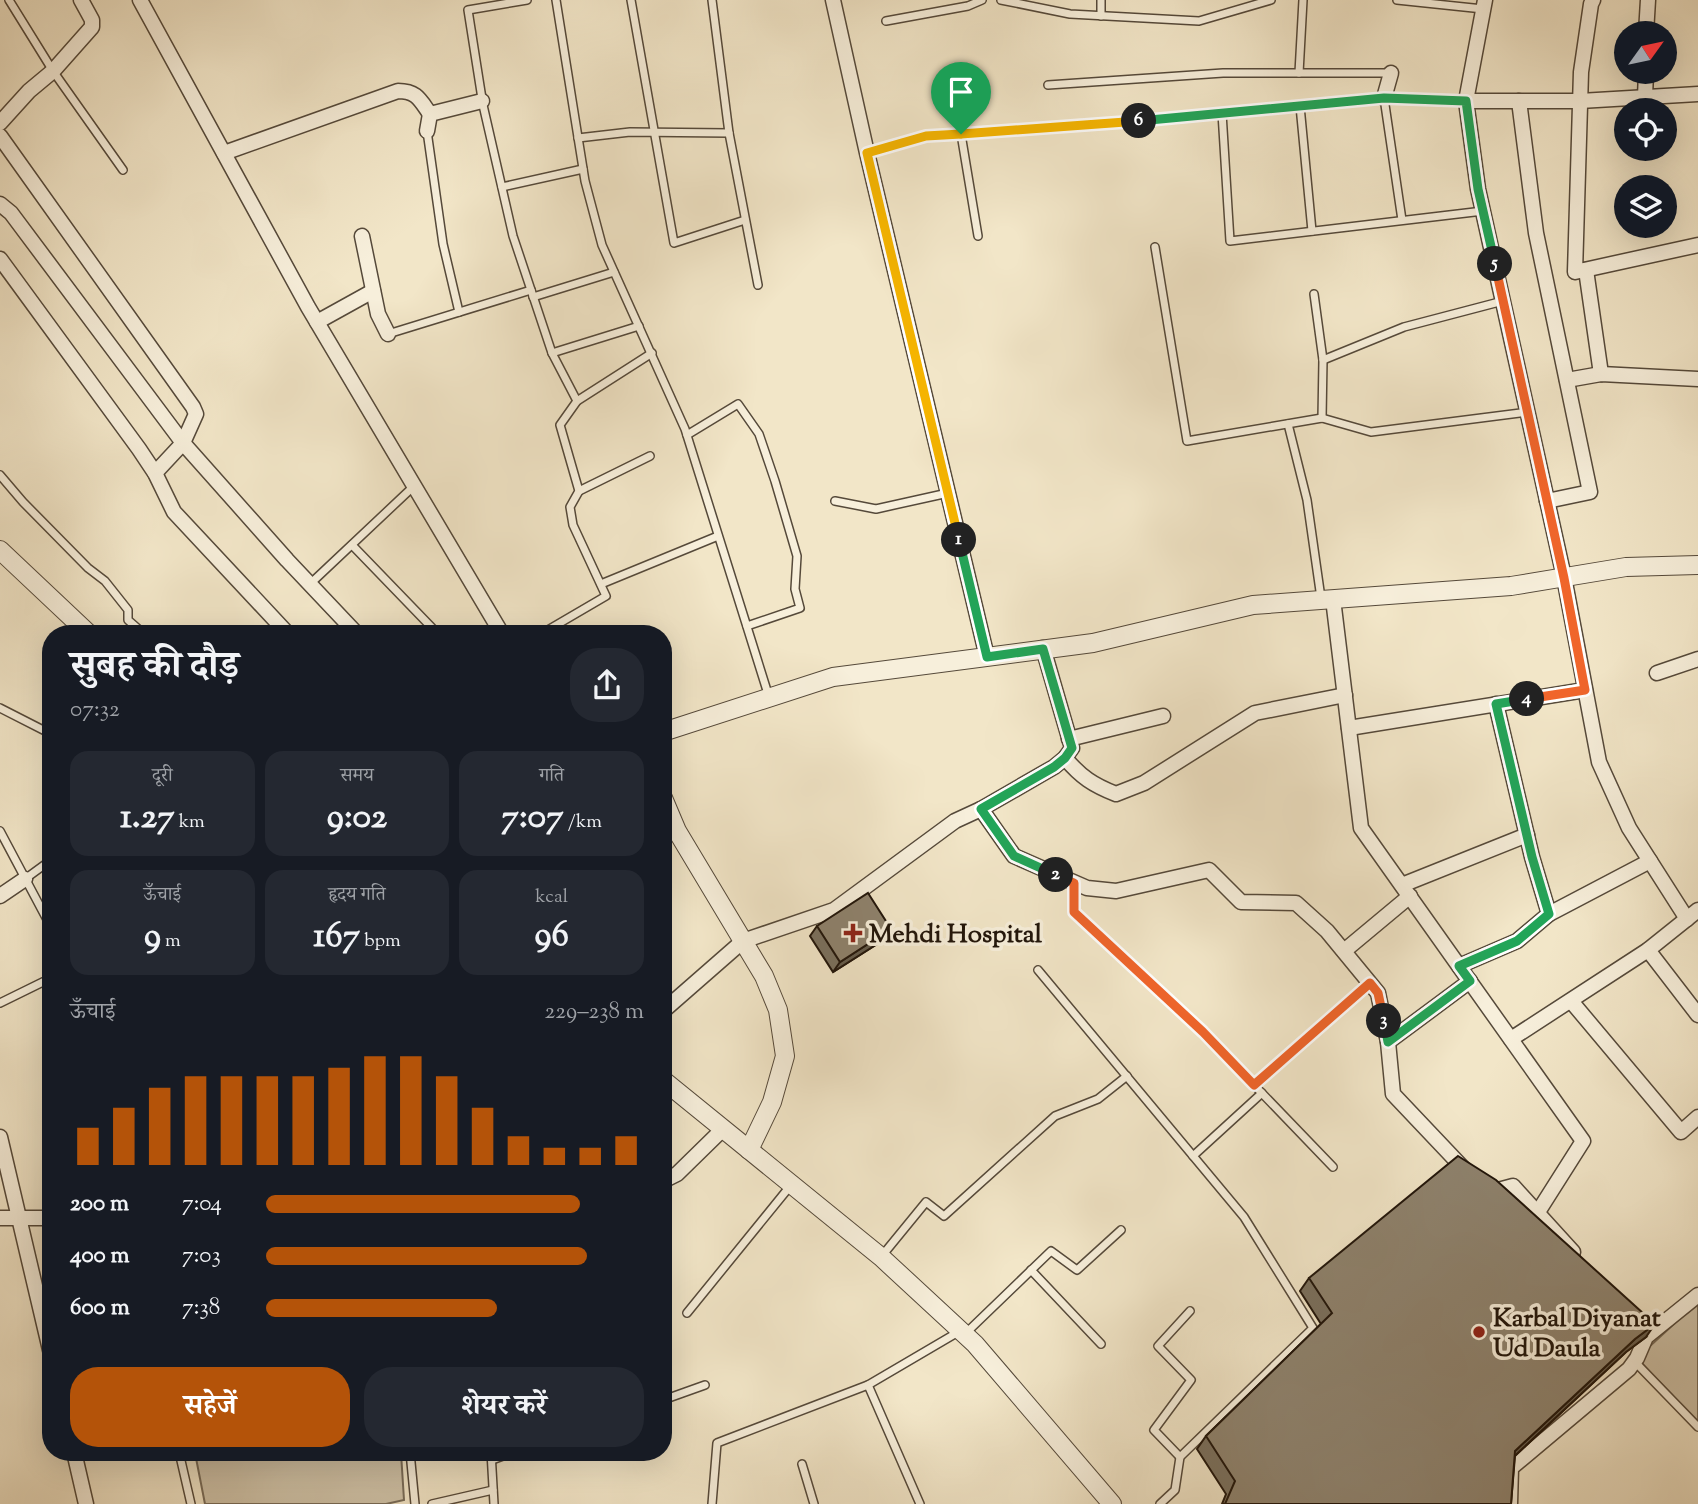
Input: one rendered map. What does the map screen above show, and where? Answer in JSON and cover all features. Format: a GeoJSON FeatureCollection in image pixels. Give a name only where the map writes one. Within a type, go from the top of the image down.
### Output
{"type":"FeatureCollection","features":[{"type":"Feature","properties":{"kind":"street"},"geometry":{"type":"LineString","coordinates":[[0,123],[53,71],[92,27],[92,20],[81,0]]}},
{"type":"Feature","properties":{"kind":"street"},"geometry":{"type":"LineString","coordinates":[[140,0],[317,322],[497,625]]}},
{"type":"Feature","properties":{"kind":"street"},"geometry":{"type":"LineString","coordinates":[[833,0],[987,657]]}},
{"type":"Feature","properties":{"kind":"street"},"geometry":{"type":"LineString","coordinates":[[1593,0],[1581,72],[1576,272],[1698,244]]}},
{"type":"Feature","properties":{"kind":"street"},"geometry":{"type":"LineString","coordinates":[[1647,21],[1648,0]]}},
{"type":"Feature","properties":{"kind":"street"},"geometry":{"type":"LineString","coordinates":[[1484,4],[1466,101],[1478,189],[1564,578],[1599,762],[1629,828],[1693,915],[1648,950],[1511,1039]]}},
{"type":"Feature","properties":{"kind":"street"},"geometry":{"type":"LineString","coordinates":[[1384,98],[1391,74]]}},
{"type":"Feature","properties":{"kind":"street"},"geometry":{"type":"LineString","coordinates":[[1645,97],[1646,84]]}},
{"type":"Feature","properties":{"kind":"street"},"geometry":{"type":"LineString","coordinates":[[224,153],[398,91],[409,91],[418,97],[430,114],[427,131]]}},
{"type":"Feature","properties":{"kind":"street"},"geometry":{"type":"LineString","coordinates":[[1466,101],[1580,101],[1698,94]]}},
{"type":"Feature","properties":{"kind":"street"},"geometry":{"type":"LineString","coordinates":[[430,114],[482,101]]}},
{"type":"Feature","properties":{"kind":"street"},"geometry":{"type":"LineString","coordinates":[[1519,101],[1536,233],[1590,492],[1547,501]]}},
{"type":"Feature","properties":{"kind":"street"},"geometry":{"type":"LineString","coordinates":[[0,136],[190,400],[196,414],[183,443],[155,473]]}},
{"type":"Feature","properties":{"kind":"street"},"geometry":{"type":"LineString","coordinates":[[0,204],[11,213],[183,443],[349,625]]}},
{"type":"Feature","properties":{"kind":"street"},"geometry":{"type":"LineString","coordinates":[[362,236],[379,314],[388,334]]}},
{"type":"Feature","properties":{"kind":"street"},"geometry":{"type":"LineString","coordinates":[[0,259],[139,449],[155,473],[174,512],[280,625]]}},
{"type":"Feature","properties":{"kind":"street"},"geometry":{"type":"LineString","coordinates":[[1586,270],[1601,374]]}},
{"type":"Feature","properties":{"kind":"street"},"geometry":{"type":"LineString","coordinates":[[317,322],[373,291]]}},
{"type":"Feature","properties":{"kind":"street"},"geometry":{"type":"LineString","coordinates":[[1567,380],[1601,374],[1698,379]]}},
{"type":"Feature","properties":{"kind":"street"},"geometry":{"type":"LineString","coordinates":[[0,550],[79,625]]}},
{"type":"Feature","properties":{"kind":"street"},"geometry":{"type":"LineString","coordinates":[[672,729],[833,677],[1093,643],[1253,605],[1511,586],[1626,567],[1698,565]]}},
{"type":"Feature","properties":{"kind":"street"},"geometry":{"type":"LineString","coordinates":[[1327,599],[1345,695],[1361,828],[1583,1141],[1538,1212]]}},
{"type":"Feature","properties":{"kind":"street"},"geometry":{"type":"LineString","coordinates":[[672,1004],[743,941],[834,910],[955,821],[981,809],[1065,758],[1072,748],[1043,649]]}},
{"type":"Feature","properties":{"kind":"street"},"geometry":{"type":"LineString","coordinates":[[1657,673],[1698,659]]}},
{"type":"Feature","properties":{"kind":"street"},"geometry":{"type":"LineString","coordinates":[[1349,728],[1585,690]]}},
{"type":"Feature","properties":{"kind":"street"},"geometry":{"type":"LineString","coordinates":[[1065,758],[1077,773],[1096,787],[1116,794],[1144,783],[1255,713],[1345,695]]}},
{"type":"Feature","properties":{"kind":"street"},"geometry":{"type":"LineString","coordinates":[[1496,704],[1549,914]]}},
{"type":"Feature","properties":{"kind":"street"},"geometry":{"type":"LineString","coordinates":[[1069,739],[1163,716]]}},
{"type":"Feature","properties":{"kind":"street"},"geometry":{"type":"LineString","coordinates":[[981,809],[1014,856],[1087,888],[1116,891],[1209,870],[1241,902],[1296,903],[1327,931],[1378,993],[1388,1042],[1393,1094],[1486,1193],[1513,1186],[1583,1264]]}},
{"type":"Feature","properties":{"kind":"street"},"geometry":{"type":"LineString","coordinates":[[672,819],[764,976],[778,1010],[785,1056],[772,1102],[749,1150]]}},
{"type":"Feature","properties":{"kind":"street"},"geometry":{"type":"LineString","coordinates":[[1344,951],[1406,891],[1527,835]]}},
{"type":"Feature","properties":{"kind":"street"},"geometry":{"type":"LineString","coordinates":[[1459,966],[1517,941],[1549,914],[1650,860]]}},
{"type":"Feature","properties":{"kind":"street"},"geometry":{"type":"LineString","coordinates":[[0,896],[25,879]]}},
{"type":"Feature","properties":{"kind":"street"},"geometry":{"type":"LineString","coordinates":[[1648,950],[1698,1015]]}},
{"type":"Feature","properties":{"kind":"street"},"geometry":{"type":"LineString","coordinates":[[1388,1042],[1470,981]]}},
{"type":"Feature","properties":{"kind":"street"},"geometry":{"type":"LineString","coordinates":[[1572,1001],[1681,1132],[1698,1117]]}},
{"type":"Feature","properties":{"kind":"street"},"geometry":{"type":"LineString","coordinates":[[672,1087],[881,1257],[975,1344],[1112,1504]]}},
{"type":"Feature","properties":{"kind":"street"},"geometry":{"type":"LineString","coordinates":[[672,1176],[723,1129]]}},
{"type":"Feature","properties":{"kind":"street"},"geometry":{"type":"LineString","coordinates":[[0,1136],[42,1316]]}},
{"type":"Feature","properties":{"kind":"street"},"geometry":{"type":"LineString","coordinates":[[0,1218],[42,1218]]}},
{"type":"Feature","properties":{"kind":"street"},"geometry":{"type":"LineString","coordinates":[[1510,1504],[1511,1468],[1629,1369],[1634,1362],[1641,1332],[1698,1295]]}},
{"type":"Feature","properties":{"kind":"street"},"geometry":{"type":"LineString","coordinates":[[76,1461],[86,1504]]}},
{"type":"Feature","properties":{"kind":"lane"},"geometry":{"type":"LineString","coordinates":[[9,0],[53,71],[123,170]]}},
{"type":"Feature","properties":{"kind":"lane"},"geometry":{"type":"LineString","coordinates":[[527,0],[468,10],[482,101],[513,236],[552,353],[577,401]]}},
{"type":"Feature","properties":{"kind":"lane"},"geometry":{"type":"LineString","coordinates":[[556,0],[583,169],[602,245],[687,435],[769,698]]}},
{"type":"Feature","properties":{"kind":"lane"},"geometry":{"type":"LineString","coordinates":[[631,0],[674,243],[746,220]]}},
{"type":"Feature","properties":{"kind":"lane"},"geometry":{"type":"LineString","coordinates":[[712,0],[729,133],[758,285]]}},
{"type":"Feature","properties":{"kind":"lane"},"geometry":{"type":"LineString","coordinates":[[886,21],[968,6],[982,0]]}},
{"type":"Feature","properties":{"kind":"lane"},"geometry":{"type":"LineString","coordinates":[[1001,0],[1070,14],[1199,22],[1271,0]]}},
{"type":"Feature","properties":{"kind":"lane"},"geometry":{"type":"LineString","coordinates":[[1101,0],[1101,16]]}},
{"type":"Feature","properties":{"kind":"lane"},"geometry":{"type":"LineString","coordinates":[[1299,73],[1303,0]]}},
{"type":"Feature","properties":{"kind":"lane"},"geometry":{"type":"LineString","coordinates":[[1397,0],[1484,4]]}},
{"type":"Feature","properties":{"kind":"lane"},"geometry":{"type":"LineString","coordinates":[[1048,85],[1223,73],[1391,74]]}},
{"type":"Feature","properties":{"kind":"lane"},"geometry":{"type":"LineString","coordinates":[[867,153],[926,136],[1125,122],[1384,98],[1466,101]]}},
{"type":"Feature","properties":{"kind":"lane"},"geometry":{"type":"LineString","coordinates":[[1384,98],[1402,220]]}},
{"type":"Feature","properties":{"kind":"lane"},"geometry":{"type":"LineString","coordinates":[[1300,106],[1312,231]]}},
{"type":"Feature","properties":{"kind":"lane"},"geometry":{"type":"LineString","coordinates":[[1222,113],[1230,241],[1483,211]]}},
{"type":"Feature","properties":{"kind":"lane"},"geometry":{"type":"LineString","coordinates":[[427,131],[443,244],[459,312]]}},
{"type":"Feature","properties":{"kind":"lane"},"geometry":{"type":"LineString","coordinates":[[578,138],[630,132],[729,133]]}},
{"type":"Feature","properties":{"kind":"lane"},"geometry":{"type":"LineString","coordinates":[[961,134],[978,236]]}},
{"type":"Feature","properties":{"kind":"lane"},"geometry":{"type":"LineString","coordinates":[[502,187],[583,169]]}},
{"type":"Feature","properties":{"kind":"lane"},"geometry":{"type":"LineString","coordinates":[[1155,247],[1187,441],[1322,418],[1371,432],[1528,412]]}},
{"type":"Feature","properties":{"kind":"lane"},"geometry":{"type":"LineString","coordinates":[[388,334],[459,312],[614,272]]}},
{"type":"Feature","properties":{"kind":"lane"},"geometry":{"type":"LineString","coordinates":[[1314,294],[1323,360],[1322,418]]}},
{"type":"Feature","properties":{"kind":"lane"},"geometry":{"type":"LineString","coordinates":[[1323,360],[1404,327],[1503,301]]}},
{"type":"Feature","properties":{"kind":"lane"},"geometry":{"type":"LineString","coordinates":[[552,353],[639,326]]}},
{"type":"Feature","properties":{"kind":"lane"},"geometry":{"type":"LineString","coordinates":[[579,491],[560,425],[577,401],[652,354]]}},
{"type":"Feature","properties":{"kind":"lane"},"geometry":{"type":"LineString","coordinates":[[687,435],[738,404],[759,434],[775,481],[797,556],[795,589],[800,608],[747,626]]}},
{"type":"Feature","properties":{"kind":"lane"},"geometry":{"type":"LineString","coordinates":[[1288,424],[1327,599]]}},
{"type":"Feature","properties":{"kind":"lane"},"geometry":{"type":"LineString","coordinates":[[556,625],[606,596],[573,525],[570,507],[579,491],[650,456]]}},
{"type":"Feature","properties":{"kind":"lane"},"geometry":{"type":"LineString","coordinates":[[0,475],[88,568],[105,581],[128,610],[128,620],[134,625]]}},
{"type":"Feature","properties":{"kind":"lane"},"geometry":{"type":"LineString","coordinates":[[310,584],[414,486]]}},
{"type":"Feature","properties":{"kind":"lane"},"geometry":{"type":"LineString","coordinates":[[835,501],[876,509],[948,493]]}},
{"type":"Feature","properties":{"kind":"lane"},"geometry":{"type":"LineString","coordinates":[[601,584],[718,536]]}},
{"type":"Feature","properties":{"kind":"lane"},"geometry":{"type":"LineString","coordinates":[[352,545],[429,625]]}},
{"type":"Feature","properties":{"kind":"lane"},"geometry":{"type":"LineString","coordinates":[[0,709],[42,730]]}},
{"type":"Feature","properties":{"kind":"lane"},"geometry":{"type":"LineString","coordinates":[[0,831],[42,910]]}},
{"type":"Feature","properties":{"kind":"lane"},"geometry":{"type":"LineString","coordinates":[[25,879],[42,867]]}},
{"type":"Feature","properties":{"kind":"lane"},"geometry":{"type":"LineString","coordinates":[[1074,883],[1074,912],[1203,1032],[1332,1167]]}},
{"type":"Feature","properties":{"kind":"lane"},"geometry":{"type":"LineString","coordinates":[[1038,970],[1244,1217],[1313,1328],[1180,1457],[1175,1490],[1160,1504]]}},
{"type":"Feature","properties":{"kind":"lane"},"geometry":{"type":"LineString","coordinates":[[0,1003],[42,982]]}},
{"type":"Feature","properties":{"kind":"lane"},"geometry":{"type":"LineString","coordinates":[[1254,1085],[1370,983]]}},
{"type":"Feature","properties":{"kind":"lane"},"geometry":{"type":"LineString","coordinates":[[881,1257],[926,1202],[944,1216],[1055,1116],[1098,1099],[1127,1076]]}},
{"type":"Feature","properties":{"kind":"lane"},"geometry":{"type":"LineString","coordinates":[[1193,1156],[1262,1093]]}},
{"type":"Feature","properties":{"kind":"lane"},"geometry":{"type":"LineString","coordinates":[[687,1313],[792,1185]]}},
{"type":"Feature","properties":{"kind":"lane"},"geometry":{"type":"LineString","coordinates":[[712,1504],[717,1444],[868,1385],[962,1332],[1051,1251],[1077,1270],[1121,1230]]}},
{"type":"Feature","properties":{"kind":"lane"},"geometry":{"type":"LineString","coordinates":[[1031,1270],[1101,1344]]}},
{"type":"Feature","properties":{"kind":"lane"},"geometry":{"type":"LineString","coordinates":[[1180,1457],[1154,1430],[1191,1380],[1158,1346],[1190,1311]]}},
{"type":"Feature","properties":{"kind":"lane"},"geometry":{"type":"LineString","coordinates":[[1634,1362],[1698,1427]]}},
{"type":"Feature","properties":{"kind":"lane"},"geometry":{"type":"LineString","coordinates":[[672,1397],[705,1385]]}},
{"type":"Feature","properties":{"kind":"lane"},"geometry":{"type":"LineString","coordinates":[[868,1385],[920,1504]]}},
{"type":"Feature","properties":{"kind":"lane"},"geometry":{"type":"LineString","coordinates":[[181,1461],[191,1504]]}},
{"type":"Feature","properties":{"kind":"lane"},"geometry":{"type":"LineString","coordinates":[[411,1461],[415,1504]]}},
{"type":"Feature","properties":{"kind":"lane"},"geometry":{"type":"LineString","coordinates":[[491,1461],[494,1504]]}},
{"type":"Feature","properties":{"kind":"lane"},"geometry":{"type":"LineString","coordinates":[[802,1464],[814,1504]]}},
{"type":"Feature","properties":{"kind":"lane"},"geometry":{"type":"LineString","coordinates":[[432,1504],[494,1490]]}},
{"type":"Feature","properties":{"kind":"shaded area"},"geometry":{"type":"Polygon","coordinates":[[[1698,1302],[1698,1423],[1637,1358],[1698,1302]]]}},
{"type":"Feature","properties":{"kind":"shaded area"},"geometry":{"type":"Polygon","coordinates":[[[197,1461],[402,1461],[404,1500],[386,1504],[205,1504],[197,1461]]]}},
{"type":"Feature","properties":{"kind":"building"},"geometry":{"type":"Polygon","coordinates":[[[868,893],[891,929],[840,962],[817,926],[868,893]]]}},
{"type":"Feature","properties":{"kind":"building","name":"Karbal Diyanat Ud Daula"},"geometry":{"type":"Polygon","coordinates":[[[1458,1156],[1496,1180],[1655,1324],[1635,1339],[1515,1451],[1511,1504],[1225,1504],[1235,1481],[1206,1436],[1332,1313],[1309,1278],[1458,1156]]]}},
{"type":"Feature","properties":{"kind":"place","name":"Mehdi Hospital"},"geometry":{"type":"Point","coordinates":[853,933]}},
{"type":"Feature","properties":{"kind":"place","name":"Karbal Diyanat Ud Daula"},"geometry":{"type":"Point","coordinates":[1479,1332]}},
{"type":"Feature","properties":{"kind":"route"},"geometry":{"type":"LineString","coordinates":[[1384,98],[1466,101],[1478,189],[1564,578],[1585,690],[1496,704],[1532,857],[1549,914],[1517,941],[1459,966],[1470,981],[1388,1042],[1378,993],[1370,983],[1254,1085],[1203,1032],[1074,912],[1074,883],[1014,856],[981,809],[1054,767],[1072,748],[1043,649],[987,657],[867,153],[926,136],[961,134],[1384,98]]}}]}
